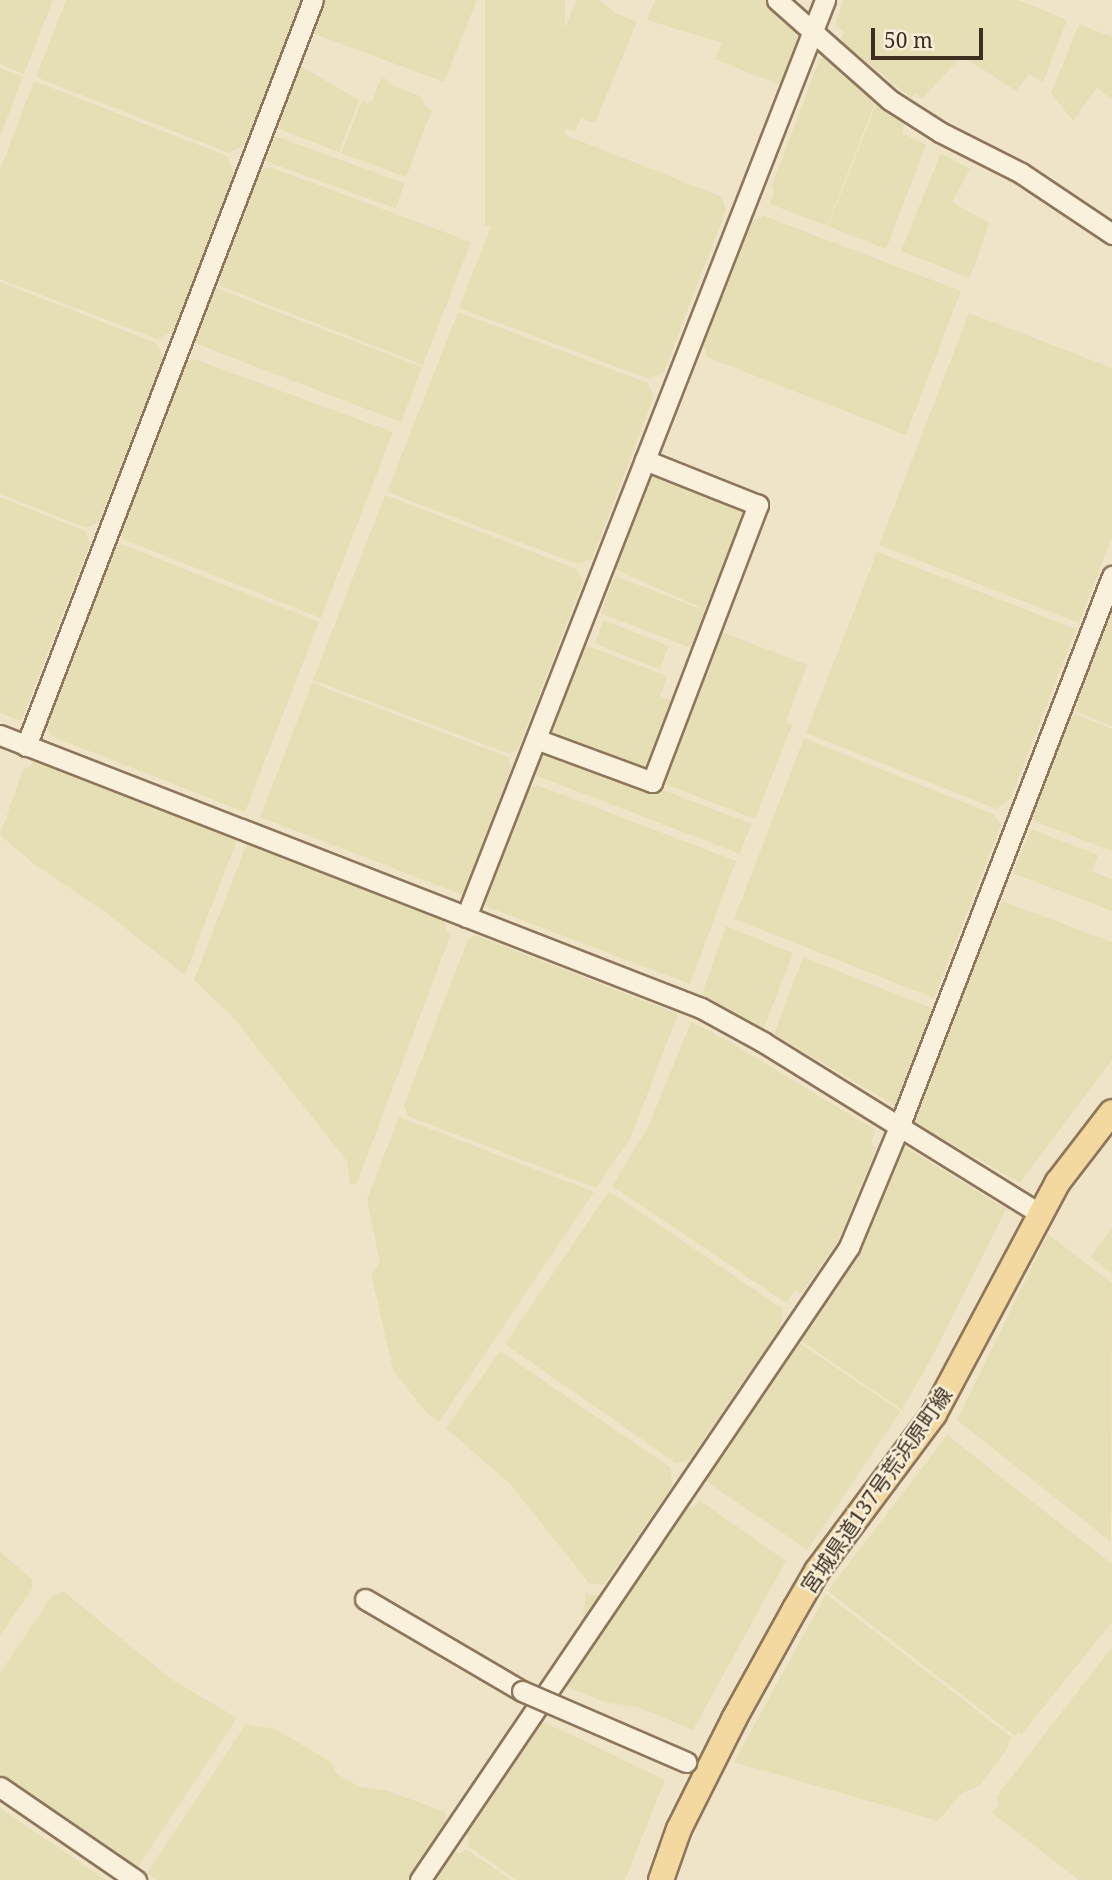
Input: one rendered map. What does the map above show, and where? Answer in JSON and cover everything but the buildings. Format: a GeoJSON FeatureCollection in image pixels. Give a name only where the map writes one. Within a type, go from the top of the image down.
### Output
{"type":"FeatureCollection","features":[{"type":"Feature","properties":{"kind":"main road","name":"宮城県道137号荒浜原町線"},"geometry":{"type":"LineString","coordinates":[[661,1880],[697,1767],[817,1570],[934,1414],[1058,1182],[1112,1112]]}},
{"type":"Feature","properties":{"kind":"street"},"geometry":{"type":"LineString","coordinates":[[26,746],[313,0]]}},
{"type":"Feature","properties":{"kind":"street"},"geometry":{"type":"LineString","coordinates":[[777,0],[812,34],[890,100],[940,132],[1021,173],[1112,234]]}},
{"type":"Feature","properties":{"kind":"street"},"geometry":{"type":"LineString","coordinates":[[466,917],[825,0]]}},
{"type":"Feature","properties":{"kind":"street"},"geometry":{"type":"LineString","coordinates":[[536,739],[652,782],[758,505],[645,460]]}},
{"type":"Feature","properties":{"kind":"street"},"geometry":{"type":"LineString","coordinates":[[421,1880],[849,1247],[899,1127],[1112,576]]}},
{"type":"Feature","properties":{"kind":"street"},"geometry":{"type":"LineString","coordinates":[[0,735],[701,1007],[1040,1214]]}},
{"type":"Feature","properties":{"kind":"street"},"geometry":{"type":"LineString","coordinates":[[365,1599],[522,1690],[697,1767]]}},
{"type":"Feature","properties":{"kind":"street"},"geometry":{"type":"LineString","coordinates":[[0,1787],[136,1880]]}},
{"type":"Feature","properties":{"kind":"shaded area"},"geometry":{"type":"Polygon","coordinates":[[[0,0],[53,0],[24,74],[0,64],[0,0]]]}},
{"type":"Feature","properties":{"kind":"shaded area"},"geometry":{"type":"Polygon","coordinates":[[[66,0],[302,0],[247,143],[229,153],[36,77],[66,0]]]}},
{"type":"Feature","properties":{"kind":"shaded area"},"geometry":{"type":"Polygon","coordinates":[[[324,0],[477,0],[444,82],[312,33],[324,0]]]}},
{"type":"Feature","properties":{"kind":"shaded area"},"geometry":{"type":"Polygon","coordinates":[[[485,0],[565,0],[565,226],[485,226],[485,0]]]}},
{"type":"Feature","properties":{"kind":"shaded area"},"geometry":{"type":"Polygon","coordinates":[[[576,0],[600,0],[615,13],[637,22],[595,123],[581,118],[575,132],[531,116],[576,0]]]}},
{"type":"Feature","properties":{"kind":"shaded area"},"geometry":{"type":"Polygon","coordinates":[[[655,0],[766,0],[803,36],[782,86],[715,59],[722,43],[647,20],[655,0]]]}},
{"type":"Feature","properties":{"kind":"shaded area"},"geometry":{"type":"Polygon","coordinates":[[[844,0],[1018,0],[1067,20],[1043,82],[1029,74],[1016,91],[962,56],[922,99],[915,94],[911,98],[841,41],[844,32],[835,25],[844,0]]]}},
{"type":"Feature","properties":{"kind":"shaded area"},"geometry":{"type":"Polygon","coordinates":[[[1079,24],[1112,37],[1112,100],[1097,88],[1073,121],[1051,93],[1079,24]]]}},
{"type":"Feature","properties":{"kind":"shaded area"},"geometry":{"type":"Polygon","coordinates":[[[820,58],[825,58],[877,98],[827,226],[770,204],[774,192],[772,185],[820,58]]]}},
{"type":"Feature","properties":{"kind":"shaded area"},"geometry":{"type":"Polygon","coordinates":[[[302,67],[359,100],[339,152],[274,127],[297,68],[302,67]]]}},
{"type":"Feature","properties":{"kind":"shaded area"},"geometry":{"type":"Polygon","coordinates":[[[0,68],[23,77],[0,137],[0,68]]]}},
{"type":"Feature","properties":{"kind":"shaded area"},"geometry":{"type":"Polygon","coordinates":[[[382,76],[392,85],[422,97],[425,106],[432,110],[406,177],[341,153],[362,101],[371,103],[382,76]]]}},
{"type":"Feature","properties":{"kind":"shaded area"},"geometry":{"type":"Polygon","coordinates":[[[34,81],[227,156],[234,174],[173,332],[157,339],[0,279],[0,170],[34,81]]]}},
{"type":"Feature","properties":{"kind":"shaded area"},"geometry":{"type":"Polygon","coordinates":[[[878,100],[905,121],[902,133],[926,145],[886,249],[828,226],[878,100]]]}},
{"type":"Feature","properties":{"kind":"shaded area"},"geometry":{"type":"Polygon","coordinates":[[[532,122],[722,197],[726,210],[664,372],[649,379],[459,308],[532,122]]]}},
{"type":"Feature","properties":{"kind":"shaded area"},"geometry":{"type":"Polygon","coordinates":[[[275,136],[405,183],[395,209],[266,161],[275,136]]]}},
{"type":"Feature","properties":{"kind":"shaded area"},"geometry":{"type":"Polygon","coordinates":[[[941,153],[970,169],[952,202],[989,223],[970,278],[901,251],[941,153]]]}},
{"type":"Feature","properties":{"kind":"shaded area"},"geometry":{"type":"Polygon","coordinates":[[[270,167],[471,242],[423,365],[221,286],[217,276],[257,171],[270,167]]]}},
{"type":"Feature","properties":{"kind":"shaded area"},"geometry":{"type":"Polygon","coordinates":[[[764,216],[961,291],[906,435],[707,357],[703,343],[750,221],[764,216]]]}},
{"type":"Feature","properties":{"kind":"shaded area"},"geometry":{"type":"Polygon","coordinates":[[[0,282],[156,343],[164,357],[99,521],[86,528],[0,494],[0,282]]]}},
{"type":"Feature","properties":{"kind":"shaded area"},"geometry":{"type":"Polygon","coordinates":[[[213,287],[422,367],[401,422],[192,342],[213,287]]]}},
{"type":"Feature","properties":{"kind":"shaded area"},"geometry":{"type":"Polygon","coordinates":[[[458,312],[648,383],[654,396],[592,559],[578,564],[387,492],[458,312]]]}},
{"type":"Feature","properties":{"kind":"shaded area"},"geometry":{"type":"Polygon","coordinates":[[[969,313],[1112,368],[1112,537],[1079,623],[879,545],[969,313]]]}},
{"type":"Feature","properties":{"kind":"shaded area"},"geometry":{"type":"Polygon","coordinates":[[[194,359],[393,432],[321,618],[123,539],[120,529],[183,364],[194,359]]]}},
{"type":"Feature","properties":{"kind":"shaded area"},"geometry":{"type":"Polygon","coordinates":[[[651,467],[749,511],[705,609],[607,566],[651,467]]]}},
{"type":"Feature","properties":{"kind":"shaded area"},"geometry":{"type":"Polygon","coordinates":[[[385,495],[577,569],[583,581],[518,749],[510,754],[313,680],[385,495]]]}},
{"type":"Feature","properties":{"kind":"shaded area"},"geometry":{"type":"Polygon","coordinates":[[[0,497],[85,531],[90,544],[21,721],[0,713],[0,497]]]}},
{"type":"Feature","properties":{"kind":"shaded area"},"geometry":{"type":"Polygon","coordinates":[[[121,544],[319,622],[245,812],[51,736],[46,723],[112,550],[121,544]]]}},
{"type":"Feature","properties":{"kind":"shaded area"},"geometry":{"type":"Polygon","coordinates":[[[877,552],[1076,629],[1011,798],[996,809],[806,733],[877,552]]]}},
{"type":"Feature","properties":{"kind":"shaded area"},"geometry":{"type":"Polygon","coordinates":[[[615,576],[709,612],[695,650],[601,613],[615,576]]]}},
{"type":"Feature","properties":{"kind":"shaded area"},"geometry":{"type":"Polygon","coordinates":[[[1112,604],[1112,726],[1075,711],[1079,702],[1076,697],[1112,604]]]}},
{"type":"Feature","properties":{"kind":"shaded area"},"geometry":{"type":"Polygon","coordinates":[[[604,620],[669,646],[660,669],[595,643],[604,620]]]}},
{"type":"Feature","properties":{"kind":"shaded area"},"geometry":{"type":"Polygon","coordinates":[[[714,629],[807,665],[786,722],[792,725],[755,819],[655,780],[714,629]]]}},
{"type":"Feature","properties":{"kind":"shaded area"},"geometry":{"type":"Polygon","coordinates":[[[585,645],[667,676],[660,696],[678,704],[650,773],[550,737],[585,645]]]}},
{"type":"Feature","properties":{"kind":"shaded area"},"geometry":{"type":"Polygon","coordinates":[[[312,683],[508,757],[511,768],[463,895],[260,817],[312,683]]]}},
{"type":"Feature","properties":{"kind":"shaded area"},"geometry":{"type":"Polygon","coordinates":[[[1074,714],[1112,729],[1112,851],[1029,819],[1069,717],[1073,719],[1074,714]]]}},
{"type":"Feature","properties":{"kind":"shaded area"},"geometry":{"type":"Polygon","coordinates":[[[804,738],[993,814],[1001,825],[934,998],[734,919],[804,738]]]}},
{"type":"Feature","properties":{"kind":"shaded area"},"geometry":{"type":"Polygon","coordinates":[[[546,745],[751,824],[740,854],[535,775],[546,745]]]}},
{"type":"Feature","properties":{"kind":"shaded area"},"geometry":{"type":"Polygon","coordinates":[[[34,760],[237,840],[185,975],[105,912],[34,864],[0,835],[23,769],[30,767],[34,760]]]}},
{"type":"Feature","properties":{"kind":"shaded area"},"geometry":{"type":"Polygon","coordinates":[[[537,785],[736,861],[690,984],[485,906],[528,789],[537,785]]]}},
{"type":"Feature","properties":{"kind":"shaded area"},"geometry":{"type":"Polygon","coordinates":[[[1031,829],[1098,855],[1092,871],[1112,879],[1112,911],[1013,873],[1031,829]]]}},
{"type":"Feature","properties":{"kind":"shaded area"},"geometry":{"type":"Polygon","coordinates":[[[247,843],[446,921],[445,930],[451,934],[357,1183],[350,1185],[347,1161],[232,1016],[194,980],[247,843]]]}},
{"type":"Feature","properties":{"kind":"shaded area"},"geometry":{"type":"Polygon","coordinates":[[[1002,901],[1112,942],[1112,1060],[1020,1183],[912,1121],[993,910],[998,911],[1002,901]]]}},
{"type":"Feature","properties":{"kind":"shaded area"},"geometry":{"type":"Polygon","coordinates":[[[726,926],[793,953],[764,1028],[702,994],[726,926]]]}},
{"type":"Feature","properties":{"kind":"shaded area"},"geometry":{"type":"Polygon","coordinates":[[[475,935],[678,1014],[631,1137],[596,1188],[408,1116],[404,1105],[468,939],[475,935]]]}},
{"type":"Feature","properties":{"kind":"shaded area"},"geometry":{"type":"Polygon","coordinates":[[[803,957],[934,1009],[897,1107],[774,1034],[803,957]]]}},
{"type":"Feature","properties":{"kind":"shaded area"},"geometry":{"type":"Polygon","coordinates":[[[691,1022],[730,1042],[875,1130],[871,1144],[876,1149],[838,1241],[801,1294],[795,1290],[786,1303],[612,1186],[648,1127],[691,1022]]]}},
{"type":"Feature","properties":{"kind":"shaded area"},"geometry":{"type":"Polygon","coordinates":[[[399,1117],[594,1192],[439,1422],[424,1410],[393,1370],[371,1274],[380,1263],[367,1199],[399,1117]]]}},
{"type":"Feature","properties":{"kind":"shaded area"},"geometry":{"type":"Polygon","coordinates":[[[902,1145],[1006,1209],[933,1355],[902,1410],[800,1340],[866,1237],[902,1145]]]}},
{"type":"Feature","properties":{"kind":"shaded area"},"geometry":{"type":"Polygon","coordinates":[[[609,1191],[783,1309],[781,1327],[690,1459],[676,1463],[505,1344],[609,1191]]]}},
{"type":"Feature","properties":{"kind":"shaded area"},"geometry":{"type":"Polygon","coordinates":[[[1112,1228],[1112,1274],[1090,1257],[1112,1228]]]}},
{"type":"Feature","properties":{"kind":"shaded area"},"geometry":{"type":"Polygon","coordinates":[[[1048,1234],[1112,1283],[1111,1542],[957,1420],[1048,1234]]]}},
{"type":"Feature","properties":{"kind":"shaded area"},"geometry":{"type":"Polygon","coordinates":[[[798,1342],[901,1411],[807,1550],[705,1480],[798,1342]]]}},
{"type":"Feature","properties":{"kind":"shaded area"},"geometry":{"type":"Polygon","coordinates":[[[500,1351],[671,1468],[672,1486],[604,1585],[589,1583],[511,1485],[446,1428],[500,1351]]]}},
{"type":"Feature","properties":{"kind":"shaded area"},"geometry":{"type":"Polygon","coordinates":[[[947,1435],[1112,1564],[1112,1622],[1021,1735],[1018,1732],[1015,1736],[828,1591],[947,1435]]]}},
{"type":"Feature","properties":{"kind":"shaded area"},"geometry":{"type":"Polygon","coordinates":[[[699,1500],[786,1561],[693,1730],[637,1707],[604,1702],[563,1685],[688,1504],[693,1508],[699,1500]]]}},
{"type":"Feature","properties":{"kind":"shaded area"},"geometry":{"type":"Polygon","coordinates":[[[0,1552],[32,1579],[32,1589],[0,1636],[0,1552]]]}},
{"type":"Feature","properties":{"kind":"shaded area"},"geometry":{"type":"Polygon","coordinates":[[[63,1591],[171,1679],[237,1718],[138,1867],[0,1774],[0,1673],[52,1596],[63,1591]]]}},
{"type":"Feature","properties":{"kind":"shaded area"},"geometry":{"type":"Polygon","coordinates":[[[586,1594],[601,1596],[590,1673],[575,1671],[586,1594]]]}},
{"type":"Feature","properties":{"kind":"shaded area"},"geometry":{"type":"Polygon","coordinates":[[[826,1594],[1011,1737],[1007,1749],[979,1786],[962,1793],[938,1821],[734,1762],[826,1594]]]}},
{"type":"Feature","properties":{"kind":"shaded area"},"geometry":{"type":"Polygon","coordinates":[[[1112,1647],[1112,1880],[1079,1880],[992,1813],[999,1805],[996,1797],[1112,1647]]]}},
{"type":"Feature","properties":{"kind":"shaded area"},"geometry":{"type":"Polygon","coordinates":[[[542,1721],[665,1780],[625,1880],[517,1880],[468,1846],[470,1839],[465,1833],[542,1721]]]}},
{"type":"Feature","properties":{"kind":"shaded area"},"geometry":{"type":"Polygon","coordinates":[[[246,1724],[275,1729],[331,1762],[337,1774],[360,1787],[388,1791],[445,1812],[447,1825],[409,1880],[157,1880],[147,1873],[246,1724]]]}},
{"type":"Feature","properties":{"kind":"shaded area"},"geometry":{"type":"Polygon","coordinates":[[[0,1808],[106,1880],[0,1880],[0,1808]]]}},
{"type":"Feature","properties":{"kind":"shaded area"},"geometry":{"type":"Polygon","coordinates":[[[466,1849],[511,1880],[433,1880],[452,1852],[461,1853],[466,1849]]]}}]}
